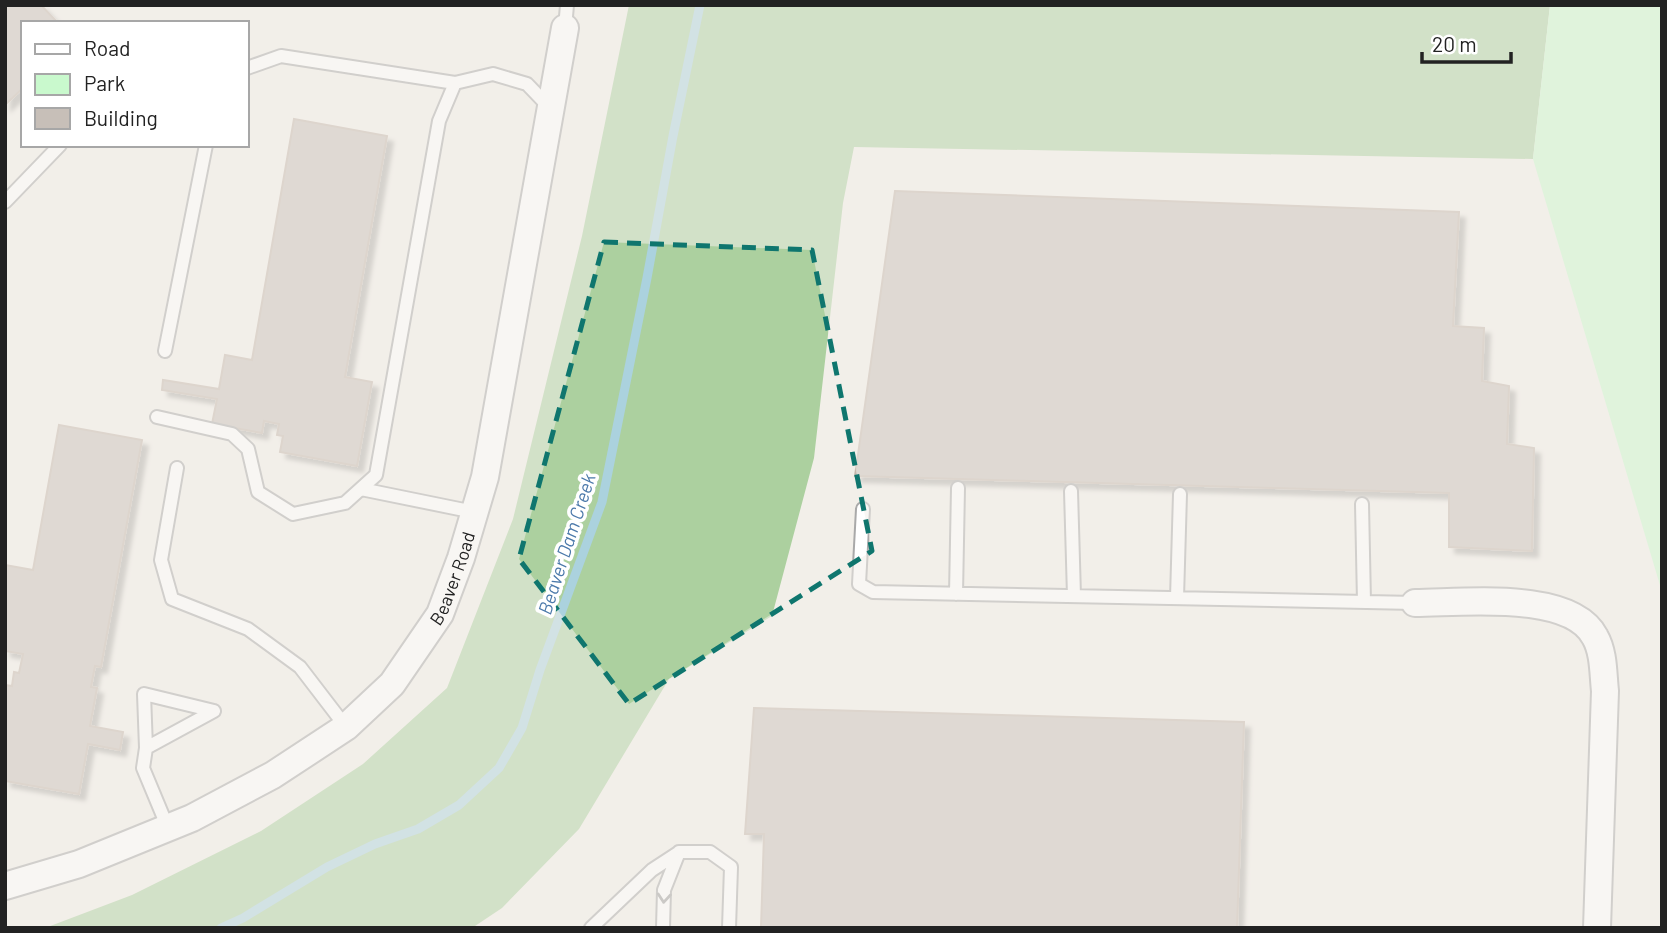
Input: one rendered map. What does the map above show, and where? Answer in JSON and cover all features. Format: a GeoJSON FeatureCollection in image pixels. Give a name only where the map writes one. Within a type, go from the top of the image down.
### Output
{"type":"FeatureCollection","features":[{"type":"Feature","properties":{"kind":"street","name":"Beaver Road"},"geometry":{"type":"LineString","coordinates":[[5,886],[79,863],[168,828],[273,775],[346,727],[392,684],[440,614],[485,477],[566,16]]}},
{"type":"Feature","properties":{"kind":"street"},"geometry":{"type":"LineString","coordinates":[[1415,603],[1532,603],[1571,613],[1585,623],[1596,637],[1602,659],[1605,691],[1597,928]]}},
{"type":"Feature","properties":{"kind":"lane"},"geometry":{"type":"LineString","coordinates":[[248,68],[281,56],[456,83],[493,74],[527,84],[551,109]]}},
{"type":"Feature","properties":{"kind":"lane"},"geometry":{"type":"LineString","coordinates":[[157,417],[232,434],[248,449],[258,492],[293,514],[345,503],[376,475],[439,121],[456,83]]}},
{"type":"Feature","properties":{"kind":"lane"},"geometry":{"type":"LineString","coordinates":[[5,202],[58,147]]}},
{"type":"Feature","properties":{"kind":"lane"},"geometry":{"type":"LineString","coordinates":[[165,351],[206,147]]}},
{"type":"Feature","properties":{"kind":"lane"},"geometry":{"type":"LineString","coordinates":[[177,468],[161,560],[172,598],[248,629],[300,667],[346,727]]}},
{"type":"Feature","properties":{"kind":"lane"},"geometry":{"type":"LineString","coordinates":[[956,594],[958,488]]}},
{"type":"Feature","properties":{"kind":"lane"},"geometry":{"type":"LineString","coordinates":[[361,489],[474,512]]}},
{"type":"Feature","properties":{"kind":"lane"},"geometry":{"type":"LineString","coordinates":[[1071,491],[1074,596]]}},
{"type":"Feature","properties":{"kind":"lane"},"geometry":{"type":"LineString","coordinates":[[1177,598],[1180,494]]}},
{"type":"Feature","properties":{"kind":"lane"},"geometry":{"type":"LineString","coordinates":[[1362,504],[1364,602]]}},
{"type":"Feature","properties":{"kind":"lane"},"geometry":{"type":"LineString","coordinates":[[863,509],[859,584],[873,592],[1415,603]]}},
{"type":"Feature","properties":{"kind":"lane"},"geometry":{"type":"LineString","coordinates":[[146,748],[214,711],[144,694],[146,748],[143,768],[168,828]]}},
{"type":"Feature","properties":{"kind":"lane"},"geometry":{"type":"LineString","coordinates":[[663,928],[664,890],[680,852]]}},
{"type":"Feature","properties":{"kind":"lane"},"geometry":{"type":"LineString","coordinates":[[591,928],[602,923],[652,870],[680,852],[710,852],[731,867],[729,928]]}},
{"type":"Feature","properties":{"kind":"highlighted area"},"geometry":{"type":"Polygon","coordinates":[[[604,242],[812,250],[872,551],[629,704],[519,559],[604,242]]]}},
{"type":"Feature","properties":{"kind":"green space"},"geometry":{"type":"Polygon","coordinates":[[[629,5],[1550,5],[1533,159],[854,147],[843,203],[814,458],[772,616],[669,679],[579,829],[502,908],[472,928],[45,928],[132,895],[261,831],[363,764],[447,688],[513,519],[582,236],[629,5]]]}},
{"type":"Feature","properties":{"kind":"green space"},"geometry":{"type":"Polygon","coordinates":[[[1550,5],[1662,5],[1662,592],[1533,159],[1550,5]]]}},
{"type":"Feature","properties":{"kind":"building"},"geometry":{"type":"Polygon","coordinates":[[[5,5],[41,5],[56,21],[21,21],[21,90],[5,105],[5,5]]]}},
{"type":"Feature","properties":{"kind":"building"},"geometry":{"type":"Polygon","coordinates":[[[294,119],[387,136],[345,377],[372,382],[357,466],[280,452],[283,436],[277,435],[279,424],[264,421],[262,433],[212,424],[217,399],[162,390],[163,380],[219,389],[225,355],[252,360],[294,119]]]}},
{"type":"Feature","properties":{"kind":"building"},"geometry":{"type":"Polygon","coordinates":[[[895,191],[1459,212],[1453,326],[1484,328],[1482,381],[1509,386],[1507,444],[1534,448],[1532,551],[1449,547],[1449,493],[855,476],[895,191]]]}},
{"type":"Feature","properties":{"kind":"building"},"geometry":{"type":"Polygon","coordinates":[[[59,425],[142,440],[101,667],[95,666],[91,687],[97,688],[90,726],[123,732],[120,750],[88,744],[79,794],[5,781],[5,685],[12,686],[14,672],[19,673],[23,654],[5,651],[5,565],[33,570],[59,425]]]}},
{"type":"Feature","properties":{"kind":"building"},"geometry":{"type":"Polygon","coordinates":[[[754,708],[1244,722],[1237,928],[761,928],[764,834],[745,834],[754,708]]]}},
{"type":"Feature","properties":{"kind":"waterway","name":"Beaver Dam Creek"},"geometry":{"type":"LineString","coordinates":[[221,928],[243,918],[327,867],[375,844],[418,829],[459,805],[499,768],[522,728],[540,670],[602,502],[700,5]]}}]}
